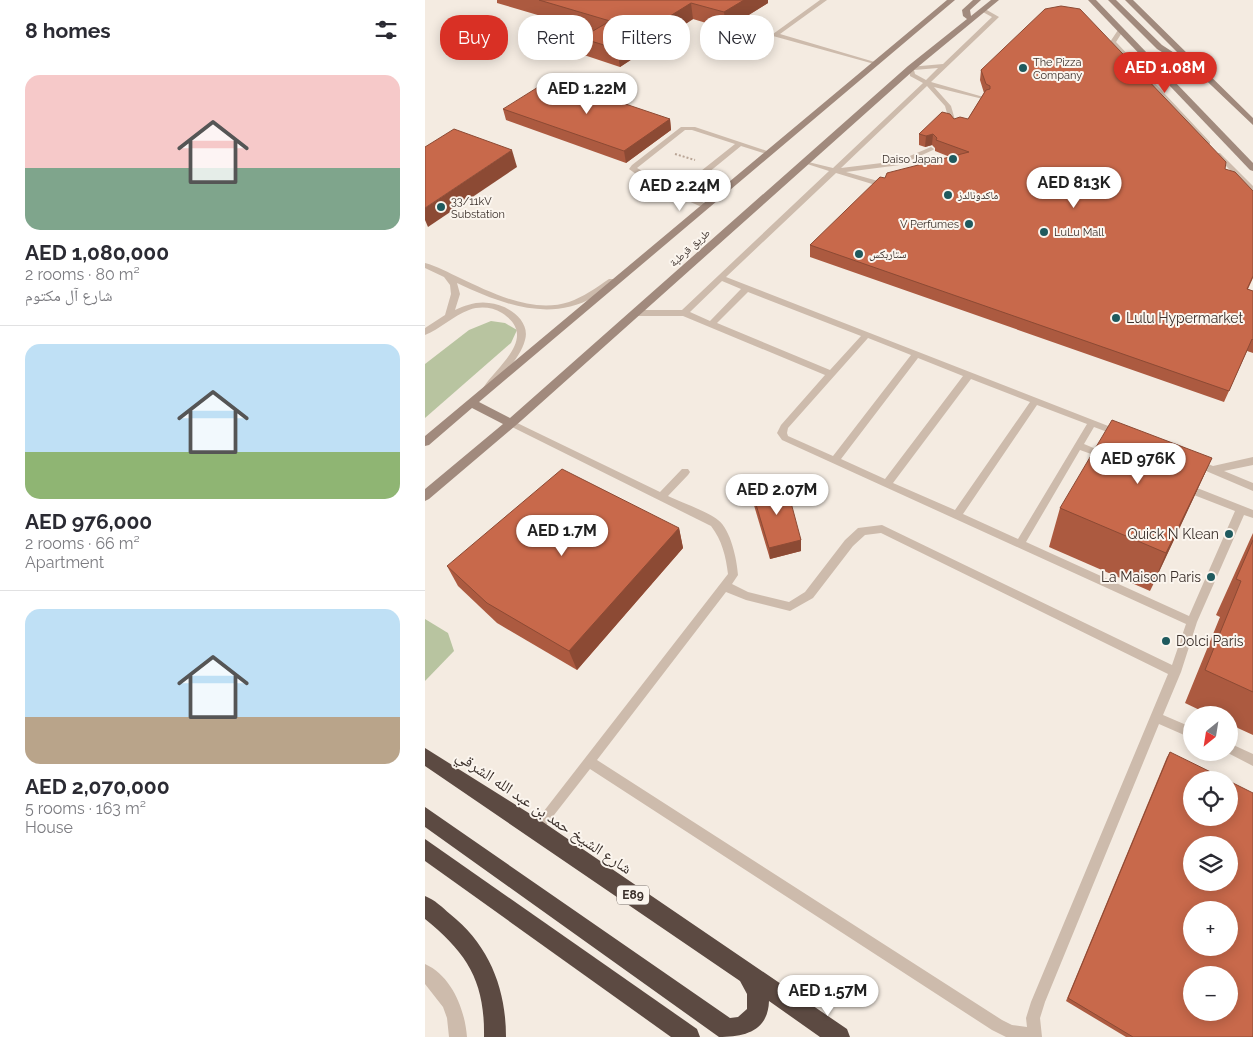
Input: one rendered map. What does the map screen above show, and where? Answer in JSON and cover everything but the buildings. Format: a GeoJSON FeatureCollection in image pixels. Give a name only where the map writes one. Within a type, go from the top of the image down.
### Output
{"type":"FeatureCollection","features":[{"type":"Feature","properties":{"kind":"highway","name":"شارع الشيخ حمد بن عبد الله الشرقي"},"geometry":{"type":"LineString","coordinates":[[425,756],[536,829],[839,1037]]}},
{"type":"Feature","properties":{"kind":"highway"},"geometry":{"type":"LineString","coordinates":[[425,816],[727,1029],[745,1027],[752,1021],[756,1012],[759,998],[746,972]]}},
{"type":"Feature","properties":{"kind":"highway"},"geometry":{"type":"LineString","coordinates":[[425,849],[689,1037]]}},
{"type":"Feature","properties":{"kind":"highway"},"geometry":{"type":"LineString","coordinates":[[425,906],[464,940],[484,973],[492,995],[496,1017],[495,1037]]}},
{"type":"Feature","properties":{"kind":"street","name":"طريق قرطبة"},"geometry":{"type":"LineString","coordinates":[[425,442],[951,0]]}},
{"type":"Feature","properties":{"kind":"street"},"geometry":{"type":"LineString","coordinates":[[972,19],[967,16],[966,10],[977,0]]}},
{"type":"Feature","properties":{"kind":"street","name":"طريق قرطبة"},"geometry":{"type":"LineString","coordinates":[[425,496],[511,423],[911,68],[995,0]]}},
{"type":"Feature","properties":{"kind":"street"},"geometry":{"type":"LineString","coordinates":[[1112,0],[1164,52],[1175,59],[1196,66]]}},
{"type":"Feature","properties":{"kind":"street"},"geometry":{"type":"LineString","coordinates":[[1129,0],[1253,123]]}},
{"type":"Feature","properties":{"kind":"street"},"geometry":{"type":"LineString","coordinates":[[1091,1],[1253,168]]}},
{"type":"Feature","properties":{"kind":"street"},"geometry":{"type":"LineString","coordinates":[[476,400],[511,423]]}},
{"type":"Feature","properties":{"kind":"street"},"geometry":{"type":"LineString","coordinates":[[425,973],[435,981],[449,1000],[455,1013],[458,1037]]}},
{"type":"Feature","properties":{"kind":"street"},"geometry":{"type":"LineString","coordinates":[[806,1015],[821,1037]]}},
{"type":"Feature","properties":{"kind":"lane"},"geometry":{"type":"LineString","coordinates":[[824,0],[775,34],[875,64]]}},
{"type":"Feature","properties":{"kind":"lane"},"geometry":{"type":"LineString","coordinates":[[684,313],[996,17],[983,10]]}},
{"type":"Feature","properties":{"kind":"lane"},"geometry":{"type":"LineString","coordinates":[[1120,31],[1113,42],[1170,103],[1166,108],[1170,114],[1182,124],[1194,128],[1253,190]]}},
{"type":"Feature","properties":{"kind":"lane"},"geometry":{"type":"LineString","coordinates":[[944,66],[911,68],[912,75],[927,83],[985,99]]}},
{"type":"Feature","properties":{"kind":"lane"},"geometry":{"type":"LineString","coordinates":[[927,83],[948,106],[954,127]]}},
{"type":"Feature","properties":{"kind":"lane"},"geometry":{"type":"LineString","coordinates":[[1148,94],[1154,89],[1154,86]]}},
{"type":"Feature","properties":{"kind":"lane"},"geometry":{"type":"LineString","coordinates":[[683,189],[643,175],[633,169],[634,166],[657,148],[688,127],[770,153]]}},
{"type":"Feature","properties":{"kind":"lane"},"geometry":{"type":"LineString","coordinates":[[683,189],[741,143]]}},
{"type":"Feature","properties":{"kind":"lane"},"geometry":{"type":"LineString","coordinates":[[834,171],[900,163],[931,149]]}},
{"type":"Feature","properties":{"kind":"lane"},"geometry":{"type":"LineString","coordinates":[[806,162],[882,185]]}},
{"type":"Feature","properties":{"kind":"lane"},"geometry":{"type":"LineString","coordinates":[[1226,177],[1245,182]]}},
{"type":"Feature","properties":{"kind":"lane"},"geometry":{"type":"LineString","coordinates":[[683,189],[688,199],[707,206]]}},
{"type":"Feature","properties":{"kind":"lane"},"geometry":{"type":"LineString","coordinates":[[425,265],[523,306],[543,309],[565,306],[584,299],[630,270]]}},
{"type":"Feature","properties":{"kind":"lane"},"geometry":{"type":"LineString","coordinates":[[447,275],[453,282],[457,294],[449,315]]}},
{"type":"Feature","properties":{"kind":"lane"},"geometry":{"type":"LineString","coordinates":[[721,278],[1128,437]]}},
{"type":"Feature","properties":{"kind":"lane"},"geometry":{"type":"LineString","coordinates":[[711,324],[747,288]]}},
{"type":"Feature","properties":{"kind":"lane"},"geometry":{"type":"LineString","coordinates":[[425,332],[449,315],[472,307],[494,307],[508,313],[518,321],[522,335],[519,346],[476,400]]}},
{"type":"Feature","properties":{"kind":"lane"},"geometry":{"type":"LineString","coordinates":[[635,313],[684,313],[831,374]]}},
{"type":"Feature","properties":{"kind":"lane"},"geometry":{"type":"LineString","coordinates":[[865,335],[784,426],[783,433],[785,438],[1192,622]]}},
{"type":"Feature","properties":{"kind":"lane"},"geometry":{"type":"LineString","coordinates":[[834,461],[916,355]]}},
{"type":"Feature","properties":{"kind":"lane"},"geometry":{"type":"LineString","coordinates":[[886,484],[968,376]]}},
{"type":"Feature","properties":{"kind":"lane"},"geometry":{"type":"LineString","coordinates":[[957,515],[1035,402]]}},
{"type":"Feature","properties":{"kind":"lane"},"geometry":{"type":"LineString","coordinates":[[511,423],[715,523],[720,529],[733,569],[733,574],[725,586],[536,829]]}},
{"type":"Feature","properties":{"kind":"lane"},"geometry":{"type":"LineString","coordinates":[[1019,545],[1093,423]]}},
{"type":"Feature","properties":{"kind":"lane"},"geometry":{"type":"LineString","coordinates":[[1079,446],[1115,460]]}},
{"type":"Feature","properties":{"kind":"lane"},"geometry":{"type":"LineString","coordinates":[[1188,460],[1253,487]]}},
{"type":"Feature","properties":{"kind":"lane"},"geometry":{"type":"LineString","coordinates":[[1213,470],[1253,461]]}},
{"type":"Feature","properties":{"kind":"lane"},"geometry":{"type":"LineString","coordinates":[[661,497],[685,472]]}},
{"type":"Feature","properties":{"kind":"lane"},"geometry":{"type":"LineString","coordinates":[[1178,485],[1253,514]]}},
{"type":"Feature","properties":{"kind":"lane"},"geometry":{"type":"LineString","coordinates":[[589,761],[997,1025],[1011,1032],[1034,1036],[1033,1018],[1037,1002],[1175,672],[1192,622],[1241,510]]}},
{"type":"Feature","properties":{"kind":"lane"},"geometry":{"type":"LineString","coordinates":[[725,586],[746,596],[789,607],[809,595],[849,543],[862,531],[882,529],[1175,672]]}},
{"type":"Feature","properties":{"kind":"lane"},"geometry":{"type":"LineString","coordinates":[[1155,718],[1183,730]]}},
{"type":"Feature","properties":{"kind":"lane"},"geometry":{"type":"LineString","coordinates":[[1238,752],[1253,760]]}},
{"type":"Feature","properties":{"kind":"path"},"geometry":{"type":"LineString","coordinates":[[657,148],[712,166]]}},
{"type":"Feature","properties":{"kind":"green space"},"geometry":{"type":"Polygon","coordinates":[[[491,321],[505,323],[517,330],[511,343],[425,418],[425,364],[469,330],[491,321]]]}},
{"type":"Feature","properties":{"kind":"green space"},"geometry":{"type":"Polygon","coordinates":[[[425,619],[448,633],[454,651],[425,681],[425,619]]]}},
{"type":"Feature","properties":{"kind":"place","name":"The Pizza Company"},"geometry":{"type":"Point","coordinates":[1023,68]}},
{"type":"Feature","properties":{"kind":"place","name":"Daiso Japan"},"geometry":{"type":"Point","coordinates":[953,159]}},
{"type":"Feature","properties":{"kind":"place","name":"ماكدونالدز"},"geometry":{"type":"Point","coordinates":[948,195]}},
{"type":"Feature","properties":{"kind":"place","name":"33/11kV Substation"},"geometry":{"type":"Point","coordinates":[441,207]}},
{"type":"Feature","properties":{"kind":"place","name":"V Perfumes"},"geometry":{"type":"Point","coordinates":[969,224]}},
{"type":"Feature","properties":{"kind":"place","name":"LuLu Mall"},"geometry":{"type":"Point","coordinates":[1044,232]}},
{"type":"Feature","properties":{"kind":"place","name":"ستاربكس"},"geometry":{"type":"Point","coordinates":[859,254]}},
{"type":"Feature","properties":{"kind":"place","name":"Lulu Hypermarket"},"geometry":{"type":"Point","coordinates":[1116,318]}},
{"type":"Feature","properties":{"kind":"place","name":"Quick N Klean"},"geometry":{"type":"Point","coordinates":[1229,534]}},
{"type":"Feature","properties":{"kind":"place","name":"La Maison Paris"},"geometry":{"type":"Point","coordinates":[1211,577]}},
{"type":"Feature","properties":{"kind":"place","name":"Dolci Paris"},"geometry":{"type":"Point","coordinates":[1166,641]}}]}
